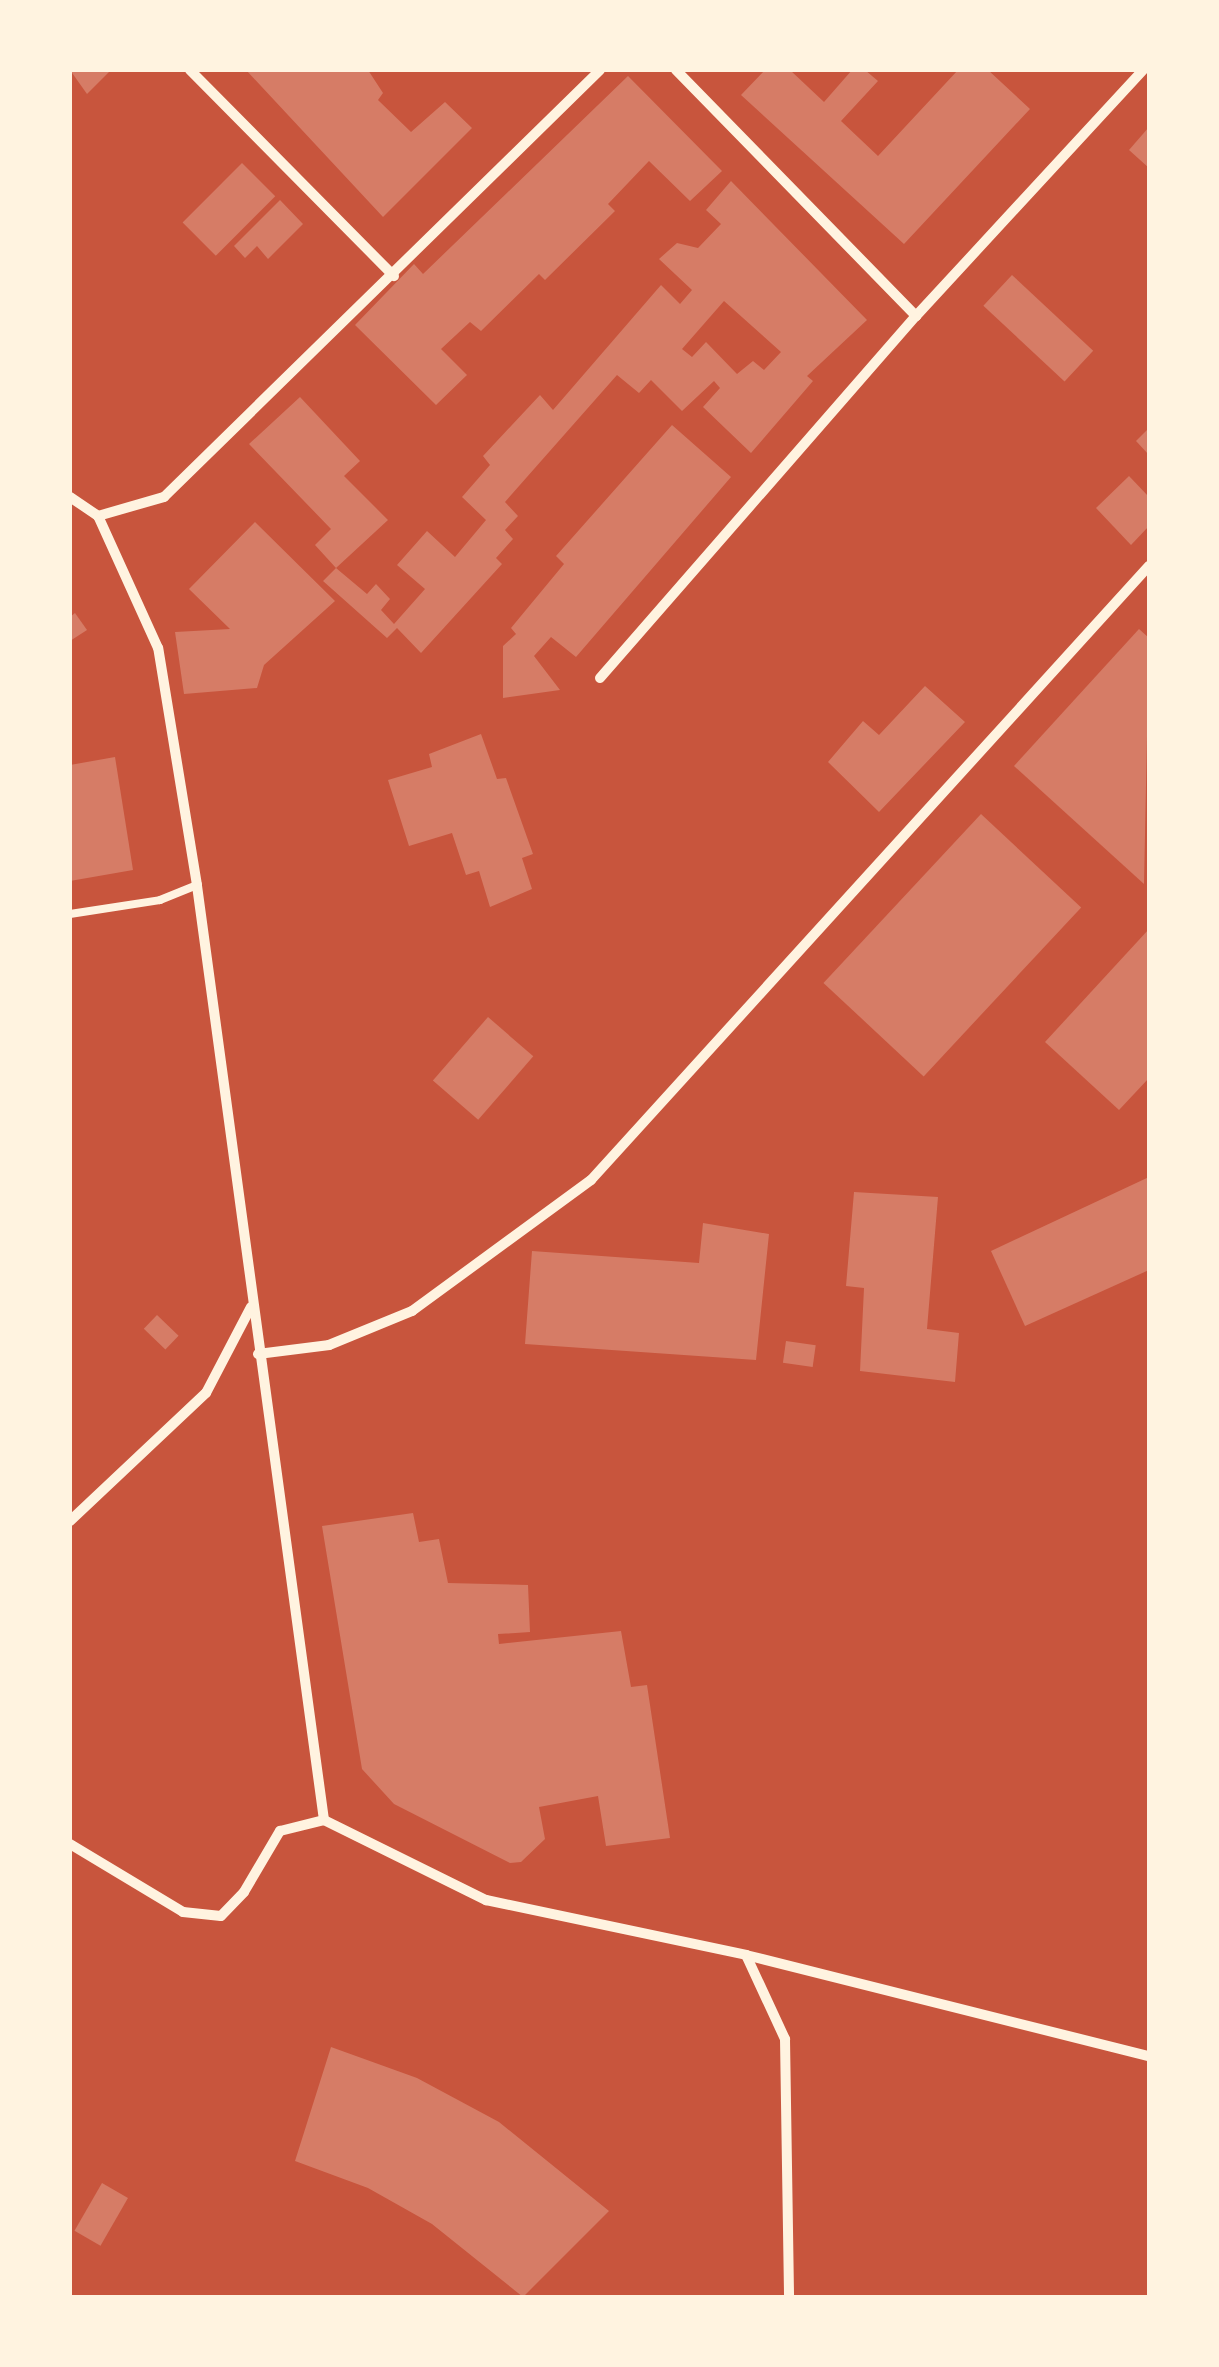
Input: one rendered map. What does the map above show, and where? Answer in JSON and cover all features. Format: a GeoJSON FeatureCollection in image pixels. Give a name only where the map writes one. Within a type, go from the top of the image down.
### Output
{"type":"FeatureCollection","features":[{"type":"Feature","properties":{"kind":"street"},"geometry":{"type":"LineString","coordinates":[[190,70],[394,276]]}},
{"type":"Feature","properties":{"kind":"street"},"geometry":{"type":"LineString","coordinates":[[98,516],[164,497],[394,276],[600,70]]}},
{"type":"Feature","properties":{"kind":"street"},"geometry":{"type":"LineString","coordinates":[[676,70],[916,316]]}},
{"type":"Feature","properties":{"kind":"street"},"geometry":{"type":"LineString","coordinates":[[600,678],[916,316],[1144,70]]}},
{"type":"Feature","properties":{"kind":"street"},"geometry":{"type":"LineString","coordinates":[[70,497],[98,516],[158,648],[196,886],[324,1820]]}},
{"type":"Feature","properties":{"kind":"street"},"geometry":{"type":"LineString","coordinates":[[258,1354],[330,1345],[412,1311],[591,1180],[1149,566]]}},
{"type":"Feature","properties":{"kind":"street"},"geometry":{"type":"LineString","coordinates":[[70,1522],[206,1394],[251,1306]]}},
{"type":"Feature","properties":{"kind":"street"},"geometry":{"type":"LineString","coordinates":[[70,1844],[183,1912],[221,1916],[244,1892],[280,1831],[324,1820],[486,1900],[746,1955],[1149,2056]]}},
{"type":"Feature","properties":{"kind":"street"},"geometry":{"type":"LineString","coordinates":[[746,1955],[785,2038],[789,2297]]}},
{"type":"Feature","properties":{"kind":"lane"},"geometry":{"type":"LineString","coordinates":[[70,914],[160,900],[196,886]]}},
{"type":"Feature","properties":{"kind":"building"},"geometry":{"type":"Polygon","coordinates":[[[70,70],[111,70],[87,94],[70,70]]]}},
{"type":"Feature","properties":{"kind":"building"},"geometry":{"type":"Polygon","coordinates":[[[246,70],[368,70],[383,93],[378,100],[411,132],[445,102],[472,128],[383,217],[246,70]]]}},
{"type":"Feature","properties":{"kind":"building"},"geometry":{"type":"Polygon","coordinates":[[[765,70],[790,70],[824,102],[852,70],[865,70],[878,81],[841,121],[878,156],[958,70],[988,70],[1030,109],[904,244],[741,95],[765,70]]]}},
{"type":"Feature","properties":{"kind":"building"},"geometry":{"type":"Polygon","coordinates":[[[628,76],[722,171],[690,201],[649,161],[608,204],[615,211],[545,280],[539,274],[481,331],[470,322],[441,349],[467,375],[436,405],[355,325],[414,264],[423,274],[628,76]]]}},
{"type":"Feature","properties":{"kind":"building"},"geometry":{"type":"Polygon","coordinates":[[[1149,127],[1149,168],[1129,150],[1149,127]]]}},
{"type":"Feature","properties":{"kind":"building"},"geometry":{"type":"Polygon","coordinates":[[[242,163],[275,196],[216,256],[183,222],[242,163]]]}},
{"type":"Feature","properties":{"kind":"building"},"geometry":{"type":"Polygon","coordinates":[[[731,181],[867,320],[807,376],[813,381],[751,453],[703,407],[720,388],[714,381],[682,411],[651,380],[639,393],[617,375],[505,502],[518,516],[505,530],[513,539],[496,558],[502,564],[421,653],[397,628],[387,638],[323,581],[336,568],[367,594],[376,584],[390,599],[381,610],[394,624],[425,589],[397,565],[427,531],[455,557],[486,520],[462,497],[490,465],[483,456],[540,395],[553,410],[661,285],[680,304],[692,290],[659,259],[677,243],[698,248],[721,224],[706,210],[731,181]],[[724,301],[682,349],[692,357],[706,342],[737,374],[753,361],[764,370],[781,352],[724,301]]]}},
{"type":"Feature","properties":{"kind":"building"},"geometry":{"type":"Polygon","coordinates":[[[280,200],[303,224],[268,259],[257,246],[245,258],[234,246],[280,200]]]}},
{"type":"Feature","properties":{"kind":"building"},"geometry":{"type":"Polygon","coordinates":[[[1012,275],[1093,351],[1065,381],[983,306],[1012,275]]]}},
{"type":"Feature","properties":{"kind":"building"},"geometry":{"type":"Polygon","coordinates":[[[300,397],[360,461],[344,476],[388,520],[336,568],[315,545],[331,529],[249,444],[300,397]]]}},
{"type":"Feature","properties":{"kind":"building"},"geometry":{"type":"Polygon","coordinates":[[[672,425],[731,477],[576,657],[551,637],[534,656],[560,690],[503,698],[503,646],[516,634],[511,628],[564,564],[556,556],[672,425]]]}},
{"type":"Feature","properties":{"kind":"building"},"geometry":{"type":"Polygon","coordinates":[[[1149,428],[1149,455],[1136,441],[1149,428]]]}},
{"type":"Feature","properties":{"kind":"building"},"geometry":{"type":"Polygon","coordinates":[[[1129,476],[1149,497],[1149,526],[1131,545],[1096,508],[1129,476]]]}},
{"type":"Feature","properties":{"kind":"building"},"geometry":{"type":"Polygon","coordinates":[[[255,522],[335,601],[264,665],[257,688],[184,694],[175,632],[230,629],[189,589],[255,522]]]}},
{"type":"Feature","properties":{"kind":"building"},"geometry":{"type":"Polygon","coordinates":[[[75,613],[87,630],[70,641],[70,617],[75,613]]]}},
{"type":"Feature","properties":{"kind":"building"},"geometry":{"type":"Polygon","coordinates":[[[1139,629],[1149,638],[1144,884],[1014,766],[1139,629]]]}},
{"type":"Feature","properties":{"kind":"building"},"geometry":{"type":"Polygon","coordinates":[[[925,686],[965,722],[879,812],[828,762],[863,721],[879,735],[925,686]]]}},
{"type":"Feature","properties":{"kind":"building"},"geometry":{"type":"Polygon","coordinates":[[[481,734],[497,779],[506,778],[533,854],[522,858],[532,889],[490,907],[479,871],[466,875],[452,833],[409,846],[388,780],[432,767],[429,754],[481,734]]]}},
{"type":"Feature","properties":{"kind":"building"},"geometry":{"type":"Polygon","coordinates":[[[115,757],[133,870],[70,881],[70,765],[115,757]]]}},
{"type":"Feature","properties":{"kind":"building"},"geometry":{"type":"Polygon","coordinates":[[[981,814],[1081,907],[924,1076],[823,983],[981,814]]]}},
{"type":"Feature","properties":{"kind":"building"},"geometry":{"type":"Polygon","coordinates":[[[1149,929],[1149,1078],[1119,1110],[1045,1042],[1149,929]]]}},
{"type":"Feature","properties":{"kind":"building"},"geometry":{"type":"Polygon","coordinates":[[[488,1017],[533,1056],[478,1120],[433,1080],[488,1017]]]}},
{"type":"Feature","properties":{"kind":"building"},"geometry":{"type":"Polygon","coordinates":[[[1149,1177],[1149,1270],[1025,1326],[991,1251],[1149,1177]]]}},
{"type":"Feature","properties":{"kind":"building"},"geometry":{"type":"Polygon","coordinates":[[[854,1192],[938,1197],[927,1329],[959,1333],[955,1382],[860,1371],[864,1288],[846,1286],[854,1192]]]}},
{"type":"Feature","properties":{"kind":"building"},"geometry":{"type":"Polygon","coordinates":[[[703,1223],[769,1234],[756,1360],[525,1344],[532,1251],[699,1263],[703,1223]]]}},
{"type":"Feature","properties":{"kind":"building"},"geometry":{"type":"Polygon","coordinates":[[[157,1315],[179,1336],[165,1350],[144,1329],[157,1315]]]}},
{"type":"Feature","properties":{"kind":"building"},"geometry":{"type":"Polygon","coordinates":[[[786,1341],[816,1345],[813,1367],[783,1363],[786,1341]]]}},
{"type":"Feature","properties":{"kind":"building"},"geometry":{"type":"Polygon","coordinates":[[[413,1513],[419,1542],[439,1539],[448,1583],[528,1585],[530,1632],[498,1634],[499,1644],[621,1631],[631,1687],[647,1685],[670,1838],[606,1846],[598,1796],[539,1807],[545,1839],[521,1862],[510,1863],[394,1804],[362,1769],[322,1526],[413,1513]]]}},
{"type":"Feature","properties":{"kind":"building"},"geometry":{"type":"Polygon","coordinates":[[[331,2047],[417,2078],[499,2122],[609,2211],[523,2297],[432,2224],[368,2188],[295,2161],[331,2047]]]}},
{"type":"Feature","properties":{"kind":"building"},"geometry":{"type":"Polygon","coordinates":[[[102,2183],[128,2198],[100,2246],[74,2231],[102,2183]]]}}]}
